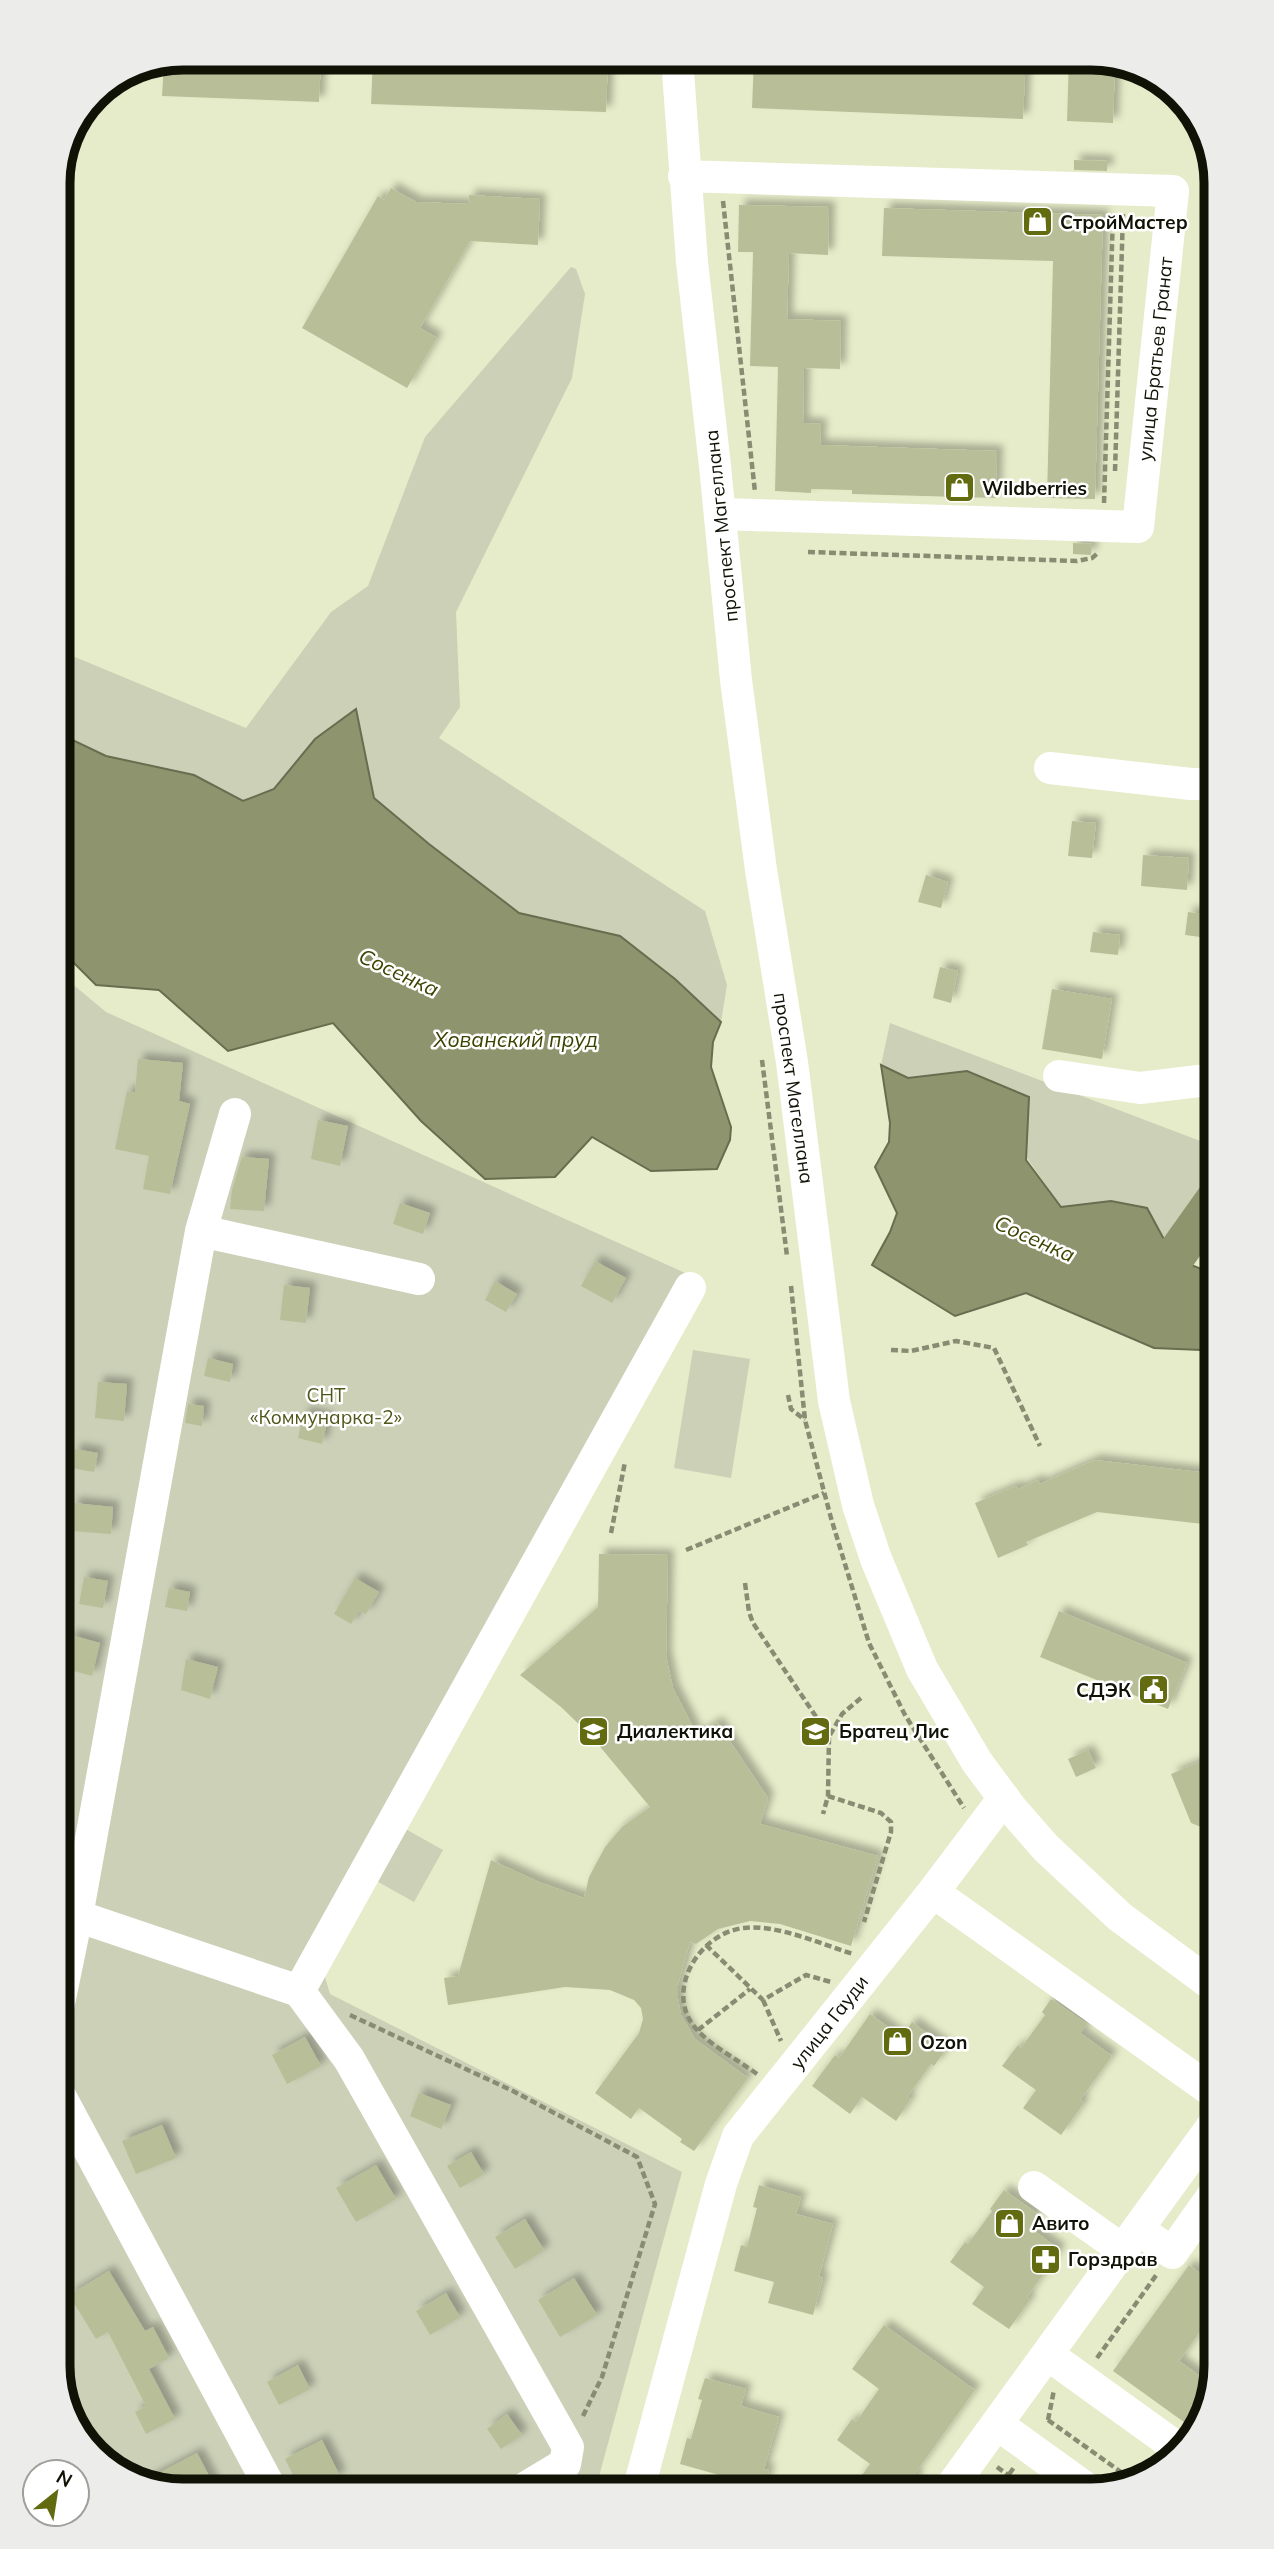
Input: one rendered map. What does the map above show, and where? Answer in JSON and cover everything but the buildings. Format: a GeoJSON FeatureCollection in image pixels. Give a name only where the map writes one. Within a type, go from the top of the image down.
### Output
{"type":"FeatureCollection","features":[{"type":"Feature","properties":{"kind":"street","name":"проспект Магеллана"},"geometry":{"type":"LineString","coordinates":[[678,70],[692,262],[736,680],[792,1062],[834,1401],[858,1505],[876,1559],[922,1669],[977,1762],[1046,1848],[1083,1884],[1121,1917],[1204,1979]]}},
{"type":"Feature","properties":{"kind":"street"},"geometry":{"type":"LineString","coordinates":[[684,176],[1119,189]]}},
{"type":"Feature","properties":{"kind":"street","name":"улица Братьев Гранат"},"geometry":{"type":"LineString","coordinates":[[1118,526],[1172,191],[1119,189]]}},
{"type":"Feature","properties":{"kind":"street"},"geometry":{"type":"LineString","coordinates":[[720,514],[1118,526]]}},
{"type":"Feature","properties":{"kind":"street"},"geometry":{"type":"LineString","coordinates":[[1050,768],[1204,784]]}},
{"type":"Feature","properties":{"kind":"street"},"geometry":{"type":"LineString","coordinates":[[1059,1076],[1140,1088],[1204,1080]]}},
{"type":"Feature","properties":{"kind":"street"},"geometry":{"type":"LineString","coordinates":[[70,1950],[201,1231],[234,1114]]}},
{"type":"Feature","properties":{"kind":"street"},"geometry":{"type":"LineString","coordinates":[[201,1231],[419,1279]]}},
{"type":"Feature","properties":{"kind":"street"},"geometry":{"type":"LineString","coordinates":[[299,1991],[690,1288]]}},
{"type":"Feature","properties":{"kind":"street","name":"улица Гауди"},"geometry":{"type":"LineString","coordinates":[[641,2479],[721,2184],[738,2136],[933,1892],[1004,1798]]}},
{"type":"Feature","properties":{"kind":"street"},"geometry":{"type":"LineString","coordinates":[[933,1892],[1204,2085]]}},
{"type":"Feature","properties":{"kind":"street"},"geometry":{"type":"LineString","coordinates":[[77,1916],[299,1991],[349,2059],[568,2467],[544,2479]]}},
{"type":"Feature","properties":{"kind":"street"},"geometry":{"type":"LineString","coordinates":[[70,2114],[266,2479]]}},
{"type":"Feature","properties":{"kind":"street"},"geometry":{"type":"LineString","coordinates":[[957,2479],[1204,2138]]}},
{"type":"Feature","properties":{"kind":"street"},"geometry":{"type":"LineString","coordinates":[[1034,2187],[1130,2240],[1172,2253],[1204,2208]]}},
{"type":"Feature","properties":{"kind":"street"},"geometry":{"type":"LineString","coordinates":[[1047,2354],[1172,2444]]}},
{"type":"Feature","properties":{"kind":"street"},"geometry":{"type":"LineString","coordinates":[[997,2424],[1073,2479]]}},
{"type":"Feature","properties":{"kind":"path"},"geometry":{"type":"LineString","coordinates":[[1115,474],[1119,189]]}},
{"type":"Feature","properties":{"kind":"path"},"geometry":{"type":"LineString","coordinates":[[808,552],[1077,562],[1092,558],[1101,550],[1118,526],[1119,189]]}},
{"type":"Feature","properties":{"kind":"path"},"geometry":{"type":"LineString","coordinates":[[736,200],[722,199],[758,515]]}},
{"type":"Feature","properties":{"kind":"path"},"geometry":{"type":"LineString","coordinates":[[891,1350],[911,1351],[956,1341],[994,1348],[1040,1446]]}},
{"type":"Feature","properties":{"kind":"path"},"geometry":{"type":"LineString","coordinates":[[788,1395],[791,1409],[805,1420]]}},
{"type":"Feature","properties":{"kind":"path"},"geometry":{"type":"LineString","coordinates":[[611,1533],[626,1453]]}},
{"type":"Feature","properties":{"kind":"path"},"geometry":{"type":"LineString","coordinates":[[686,1550],[824,1493]]}},
{"type":"Feature","properties":{"kind":"path"},"geometry":{"type":"LineString","coordinates":[[745,1583],[753,1623],[829,1736]]}},
{"type":"Feature","properties":{"kind":"path"},"geometry":{"type":"LineString","coordinates":[[823,1814],[828,1796],[829,1736],[842,1714],[861,1698]]}},
{"type":"Feature","properties":{"kind":"path"},"geometry":{"type":"LineString","coordinates":[[828,1796],[881,1813],[891,1822],[891,1832],[864,1922]]}},
{"type":"Feature","properties":{"kind":"path"},"geometry":{"type":"LineString","coordinates":[[777,2088],[698,2030],[688,2015],[685,2006],[685,1983],[692,1963],[706,1945],[734,1929],[758,1927],[877,1961]]}},
{"type":"Feature","properties":{"kind":"path"},"geometry":{"type":"LineString","coordinates":[[706,1945],[763,2000],[782,2044]]}},
{"type":"Feature","properties":{"kind":"path"},"geometry":{"type":"LineString","coordinates":[[763,2000],[806,1976],[855,1990]]}},
{"type":"Feature","properties":{"kind":"path"},"geometry":{"type":"LineString","coordinates":[[698,2030],[750,1989]]}},
{"type":"Feature","properties":{"kind":"path"},"geometry":{"type":"LineString","coordinates":[[349,2014],[513,2091],[637,2157],[655,2204],[602,2377],[568,2467]]}},
{"type":"Feature","properties":{"kind":"path"},"geometry":{"type":"LineString","coordinates":[[1082,2379],[1172,2253]]}},
{"type":"Feature","properties":{"kind":"path"},"geometry":{"type":"LineString","coordinates":[[1048,2420],[1122,2474]]}},
{"type":"Feature","properties":{"kind":"path"},"geometry":{"type":"LineString","coordinates":[[988,2460],[1014,2479]]}},
{"type":"Feature","properties":{"kind":"green space"},"geometry":{"type":"Polygon","coordinates":[[[571,267],[576,269],[585,294],[572,378],[456,612],[460,707],[439,738],[705,911],[727,985],[721,1022],[675,979],[620,936],[519,913],[374,798],[356,709],[315,739],[274,789],[243,801],[194,775],[106,756],[70,739],[70,655],[246,728],[331,612],[368,586],[425,437],[571,267]]]}},
{"type":"Feature","properties":{"kind":"green space","name":"СНТ «Коммунарка-2»"},"geometry":{"type":"Polygon","coordinates":[[[70,982],[106,1012],[703,1281],[322,1967],[330,1994],[682,2172],[598,2479],[176,2479],[147,2473],[114,2456],[93,2435],[85,2422],[72,2388],[70,2366],[70,982]]]}},
{"type":"Feature","properties":{"kind":"green space"},"geometry":{"type":"Polygon","coordinates":[[[890,1023],[1204,1142],[1204,1216],[1174,1258],[1146,1208],[1111,1201],[1061,1207],[967,1071],[908,1078],[881,1065],[890,1023]]]}},
{"type":"Feature","properties":{"kind":"green space"},"geometry":{"type":"Polygon","coordinates":[[[693,1350],[750,1359],[731,1478],[674,1468],[693,1350]]]}},
{"type":"Feature","properties":{"kind":"green space"},"geometry":{"type":"Polygon","coordinates":[[[402,1827],[443,1850],[414,1902],[373,1879],[402,1827]]]}},
{"type":"Feature","properties":{"kind":"water","name":"Хованский пруд"},"geometry":{"type":"Polygon","coordinates":[[[356,709],[374,798],[519,913],[620,936],[675,979],[721,1022],[713,1042],[711,1067],[731,1127],[730,1140],[717,1169],[651,1171],[592,1137],[555,1177],[485,1179],[421,1121],[333,1023],[228,1051],[159,990],[96,985],[70,959],[70,739],[106,756],[194,775],[243,801],[274,789],[315,739],[356,709]]]}},
{"type":"Feature","properties":{"kind":"water"},"geometry":{"type":"Polygon","coordinates":[[[881,1065],[908,1078],[967,1071],[1029,1097],[1026,1160],[1061,1207],[1111,1201],[1147,1208],[1174,1258],[1204,1270],[1204,1349],[1154,1348],[1026,1293],[955,1316],[872,1265],[897,1213],[875,1167],[889,1142],[890,1123],[881,1065]]]}},
{"type":"Feature","properties":{"kind":"waterway","name":"Сосенка"},"geometry":{"type":"LineString","coordinates":[[1121,1259],[1174,1258],[1204,1216]]}},
{"type":"Feature","properties":{"kind":"place","name":"СтройМастер"},"geometry":{"type":"Point","coordinates":[1037,222]}},
{"type":"Feature","properties":{"kind":"place","name":"Wildberries"},"geometry":{"type":"Point","coordinates":[959,488]}},
{"type":"Feature","properties":{"kind":"place","name":"СДЭК"},"geometry":{"type":"Point","coordinates":[1154,1690]}},
{"type":"Feature","properties":{"kind":"place","name":"Диалектика"},"geometry":{"type":"Point","coordinates":[594,1731]}},
{"type":"Feature","properties":{"kind":"place","name":"Братец Лис"},"geometry":{"type":"Point","coordinates":[816,1731]}},
{"type":"Feature","properties":{"kind":"place","name":"Ozon"},"geometry":{"type":"Point","coordinates":[897,2042]}},
{"type":"Feature","properties":{"kind":"place","name":"Авито"},"geometry":{"type":"Point","coordinates":[1009,2223]}},
{"type":"Feature","properties":{"kind":"place","name":"Горздрав"},"geometry":{"type":"Point","coordinates":[1045,2259]}}]}
